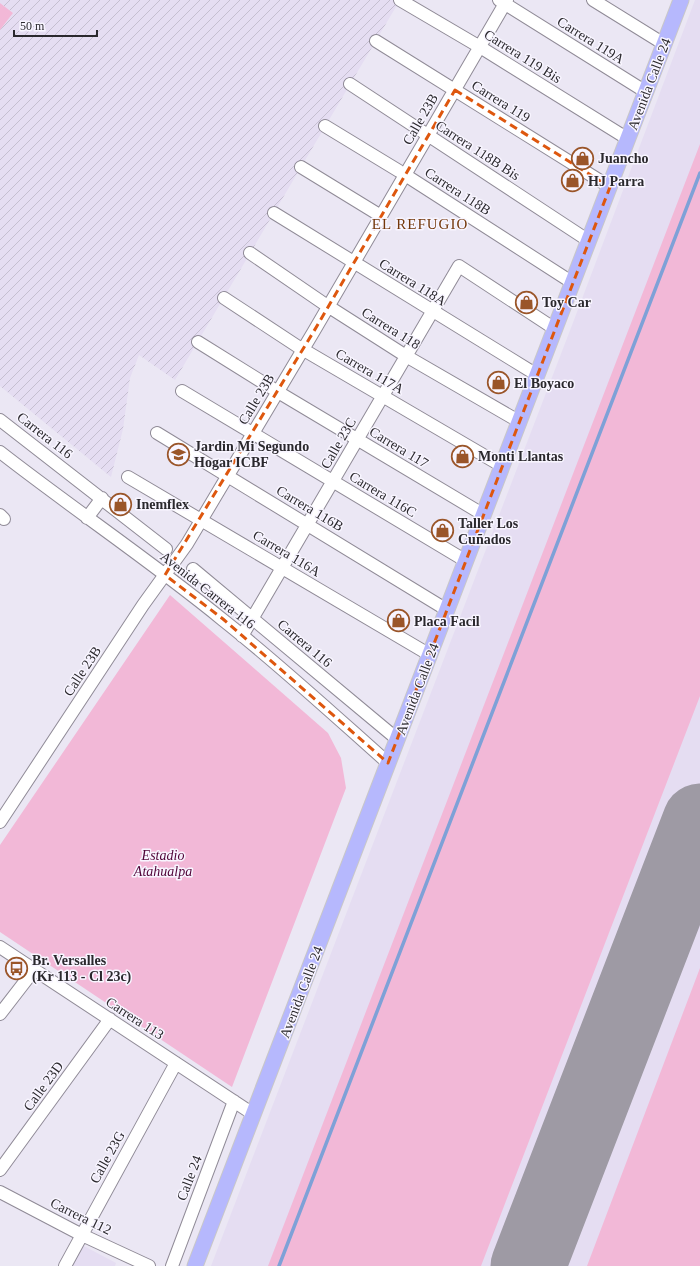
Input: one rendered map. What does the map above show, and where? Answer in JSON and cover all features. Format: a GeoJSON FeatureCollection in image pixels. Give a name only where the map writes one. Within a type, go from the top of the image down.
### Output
{"type":"FeatureCollection","features":[{"type":"Feature","properties":{"kind":"main road","name":"Avenida Calle 24"},"geometry":{"type":"LineString","coordinates":[[195,1266],[681,0]]}},
{"type":"Feature","properties":{"kind":"street","name":"Carrera 119 Bis"},"geometry":{"type":"LineString","coordinates":[[400,0],[480,47],[628,139]]}},
{"type":"Feature","properties":{"kind":"street"},"geometry":{"type":"LineString","coordinates":[[593,0],[664,44]]}},
{"type":"Feature","properties":{"kind":"street","name":"Calle 23B"},"geometry":{"type":"LineString","coordinates":[[0,822],[143,605],[178,558],[329,306],[480,47],[504,1]]}},
{"type":"Feature","properties":{"kind":"street","name":"Carrera 119A"},"geometry":{"type":"LineString","coordinates":[[504,1],[646,92]]}},
{"type":"Feature","properties":{"kind":"street","name":"Carrera 119"},"geometry":{"type":"LineString","coordinates":[[376,41],[610,186]]}},
{"type":"Feature","properties":{"kind":"street","name":"Carrera 118B Bis"},"geometry":{"type":"LineString","coordinates":[[350,84],[589,241]]}},
{"type":"Feature","properties":{"kind":"street","name":"Carrera 118B"},"geometry":{"type":"LineString","coordinates":[[325,126],[405,175],[573,283]]}},
{"type":"Feature","properties":{"kind":"street"},"geometry":{"type":"LineString","coordinates":[[301,167],[381,216]]}},
{"type":"Feature","properties":{"kind":"street","name":"Carrera 118A"},"geometry":{"type":"LineString","coordinates":[[274,213],[537,375]]}},
{"type":"Feature","properties":{"kind":"street","name":"Carrera 118"},"geometry":{"type":"LineString","coordinates":[[250,253],[406,356],[520,422]]}},
{"type":"Feature","properties":{"kind":"street","name":"Calle 23C"},"geometry":{"type":"LineString","coordinates":[[242,636],[459,266],[555,329]]}},
{"type":"Feature","properties":{"kind":"street","name":"Carrera 117A"},"geometry":{"type":"LineString","coordinates":[[224,298],[303,349],[502,466]]}},
{"type":"Feature","properties":{"kind":"street","name":"Carrera 117"},"geometry":{"type":"LineString","coordinates":[[198,342],[484,515]]}},
{"type":"Feature","properties":{"kind":"street","name":"Carrera 116C"},"geometry":{"type":"LineString","coordinates":[[182,391],[466,561]]}},
{"type":"Feature","properties":{"kind":"street","name":"Carrera 116"},"geometry":{"type":"LineString","coordinates":[[0,420],[166,548]]}},
{"type":"Feature","properties":{"kind":"street","name":"Carrera 116B"},"geometry":{"type":"LineString","coordinates":[[157,433],[447,610]]}},
{"type":"Feature","properties":{"kind":"street","name":"Avenida Carrera 116"},"geometry":{"type":"LineString","coordinates":[[0,452],[223,619],[388,763]]}},
{"type":"Feature","properties":{"kind":"street","name":"Carrera 116A"},"geometry":{"type":"LineString","coordinates":[[128,477],[430,655]]}},
{"type":"Feature","properties":{"kind":"street"},"geometry":{"type":"LineString","coordinates":[[87,518],[102,498]]}},
{"type":"Feature","properties":{"kind":"street","name":"Carrera 116"},"geometry":{"type":"LineString","coordinates":[[192,569],[398,739]]}},
{"type":"Feature","properties":{"kind":"street","name":"Carrera 113"},"geometry":{"type":"LineString","coordinates":[[0,947],[253,1114]]}},
{"type":"Feature","properties":{"kind":"street"},"geometry":{"type":"LineString","coordinates":[[0,1014],[34,970]]}},
{"type":"Feature","properties":{"kind":"street","name":"Calle 23D"},"geometry":{"type":"LineString","coordinates":[[0,1170],[110,1019]]}},
{"type":"Feature","properties":{"kind":"street","name":"Calle 23G"},"geometry":{"type":"LineString","coordinates":[[65,1266],[176,1063]]}},
{"type":"Feature","properties":{"kind":"street","name":"Calle 24"},"geometry":{"type":"LineString","coordinates":[[172,1266],[234,1101]]}},
{"type":"Feature","properties":{"kind":"street","name":"Carrera 112"},"geometry":{"type":"LineString","coordinates":[[0,1192],[82,1235],[149,1266]]}},
{"type":"Feature","properties":{"kind":"highlighted area"},"geometry":{"type":"Polygon","coordinates":[[[455,90],[610,187],[388,763],[223,619],[165,575],[314,331],[455,90]]]}},
{"type":"Feature","properties":{"kind":"shaded area"},"geometry":{"type":"Polygon","coordinates":[[[0,0],[400,0],[175,380],[139,355],[130,378],[123,429],[111,477],[0,386],[0,30],[13,13],[0,3],[0,0]]]}},
{"type":"Feature","properties":{"kind":"shaded area"},"geometry":{"type":"Polygon","coordinates":[[[695,0],[700,0],[700,1266],[211,1266],[574,320],[695,0]]]}},
{"type":"Feature","properties":{"kind":"shaded area"},"geometry":{"type":"Polygon","coordinates":[[[80,1244],[116,1263],[115,1266],[67,1266],[80,1244]]]}},
{"type":"Feature","properties":{"kind":"green space"},"geometry":{"type":"Polygon","coordinates":[[[0,3],[13,13],[0,30],[0,3]]]}},
{"type":"Feature","properties":{"kind":"green space"},"geometry":{"type":"Polygon","coordinates":[[[700,144],[700,696],[481,1266],[268,1266],[700,144]]]}},
{"type":"Feature","properties":{"kind":"green space","name":"Estadio Atahualpa"},"geometry":{"type":"Polygon","coordinates":[[[170,595],[328,733],[341,758],[346,788],[232,1087],[0,932],[0,845],[170,595]]]}},
{"type":"Feature","properties":{"kind":"green space"},"geometry":{"type":"Polygon","coordinates":[[[700,968],[700,1266],[587,1266],[700,968]]]}},
{"type":"Feature","properties":{"kind":"waterway"},"geometry":{"type":"LineString","coordinates":[[279,1266],[700,173]]}},
{"type":"Feature","properties":{"kind":"runway"},"geometry":{"type":"LineString","coordinates":[[528,1266],[700,821]]}},
{"type":"Feature","properties":{"kind":"place","name":"Juancho"},"geometry":{"type":"Point","coordinates":[582,158]}},
{"type":"Feature","properties":{"kind":"place","name":"HJ Parra"},"geometry":{"type":"Point","coordinates":[572,181]}},
{"type":"Feature","properties":{"kind":"place","name":"Toy Car"},"geometry":{"type":"Point","coordinates":[527,302]}},
{"type":"Feature","properties":{"kind":"place","name":"El Boyaco"},"geometry":{"type":"Point","coordinates":[498,383]}},
{"type":"Feature","properties":{"kind":"place","name":"Jardin Mi Segundo Hogar ICBF"},"geometry":{"type":"Point","coordinates":[178,454]}},
{"type":"Feature","properties":{"kind":"place","name":"Monti Llantas"},"geometry":{"type":"Point","coordinates":[462,456]}},
{"type":"Feature","properties":{"kind":"place","name":"Inemflex"},"geometry":{"type":"Point","coordinates":[121,504]}},
{"type":"Feature","properties":{"kind":"place","name":"Taller Los Cuñados"},"geometry":{"type":"Point","coordinates":[442,531]}},
{"type":"Feature","properties":{"kind":"place","name":"Placa Facil"},"geometry":{"type":"Point","coordinates":[399,621]}},
{"type":"Feature","properties":{"kind":"place","name":"Br. Versalles (Kr 113 - Cl 23c)"},"geometry":{"type":"Point","coordinates":[17,968]}},
{"type":"Feature","properties":{"kind":"district","name":"EL REFUGIO"},"geometry":{"type":"Point","coordinates":[420,224]}}]}
